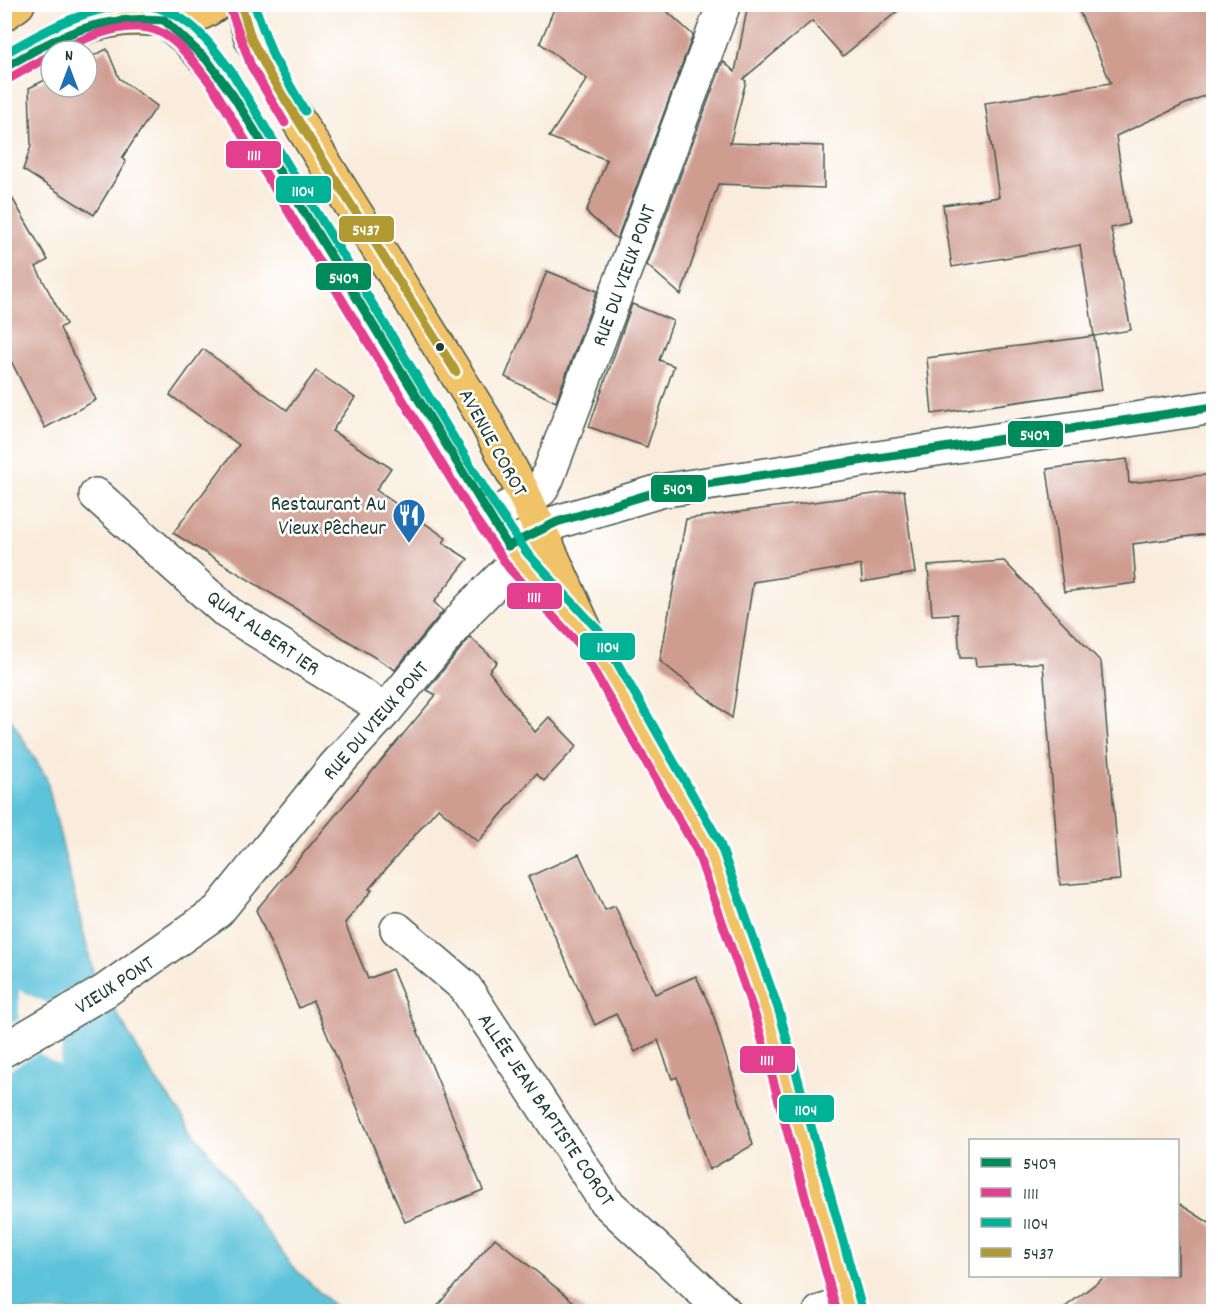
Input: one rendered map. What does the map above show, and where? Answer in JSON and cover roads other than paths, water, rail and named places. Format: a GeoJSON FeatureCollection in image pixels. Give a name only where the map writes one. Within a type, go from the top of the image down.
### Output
{"type":"FeatureCollection","features":[{"type":"Feature","properties":{"kind":"main road"},"geometry":{"type":"LineString","coordinates":[[4,14],[18,4]]}},
{"type":"Feature","properties":{"kind":"main road"},"geometry":{"type":"LineString","coordinates":[[4,68],[73,29],[148,15],[191,18],[216,4]]}},
{"type":"Feature","properties":{"kind":"main road","name":"AVENUE COROT"},"geometry":{"type":"LineString","coordinates":[[241,4],[251,38],[271,77],[462,382],[525,498],[589,638],[708,846],[767,1014],[839,1309]]}},
{"type":"Feature","properties":{"kind":"main road","name":"AVENUE COROT"},"geometry":{"type":"LineString","coordinates":[[148,15],[207,60],[234,97],[489,517],[513,553],[589,638]]}},
{"type":"Feature","properties":{"kind":"street","name":"RUE DU VIEUX PONT"},"geometry":{"type":"LineString","coordinates":[[489,517],[541,490],[547,479],[724,4]]}},
{"type":"Feature","properties":{"kind":"street","name":"RUE DU VIEUX PONT"},"geometry":{"type":"LineString","coordinates":[[218,911],[334,767],[386,710],[513,553],[543,536],[660,491],[1214,407]]}},
{"type":"Feature","properties":{"kind":"street","name":"QUAI ALBERT 1ER"},"geometry":{"type":"LineString","coordinates":[[96,495],[228,613],[386,710]]}},
{"type":"Feature","properties":{"kind":"street","name":"VIEUX PONT"},"geometry":{"type":"LineString","coordinates":[[4,1050],[115,985],[218,911]]}},
{"type":"Feature","properties":{"kind":"street","name":"ALLÉE JEAN BAPTISTE COROT"},"geometry":{"type":"LineString","coordinates":[[397,929],[465,987],[605,1201],[725,1311]]}},
{"type":"Feature","properties":{"kind":"water"},"geometry":{"type":"Polygon","coordinates":[[[4,708],[46,777],[93,972],[151,1073],[291,1265],[339,1311],[5,1311],[4,708]]]}},
{"type":"Feature","properties":{"kind":"place","name":"Restaurant Au Vieux Pêcheur"},"geometry":{"type":"Point","coordinates":[409,544]}}]}
